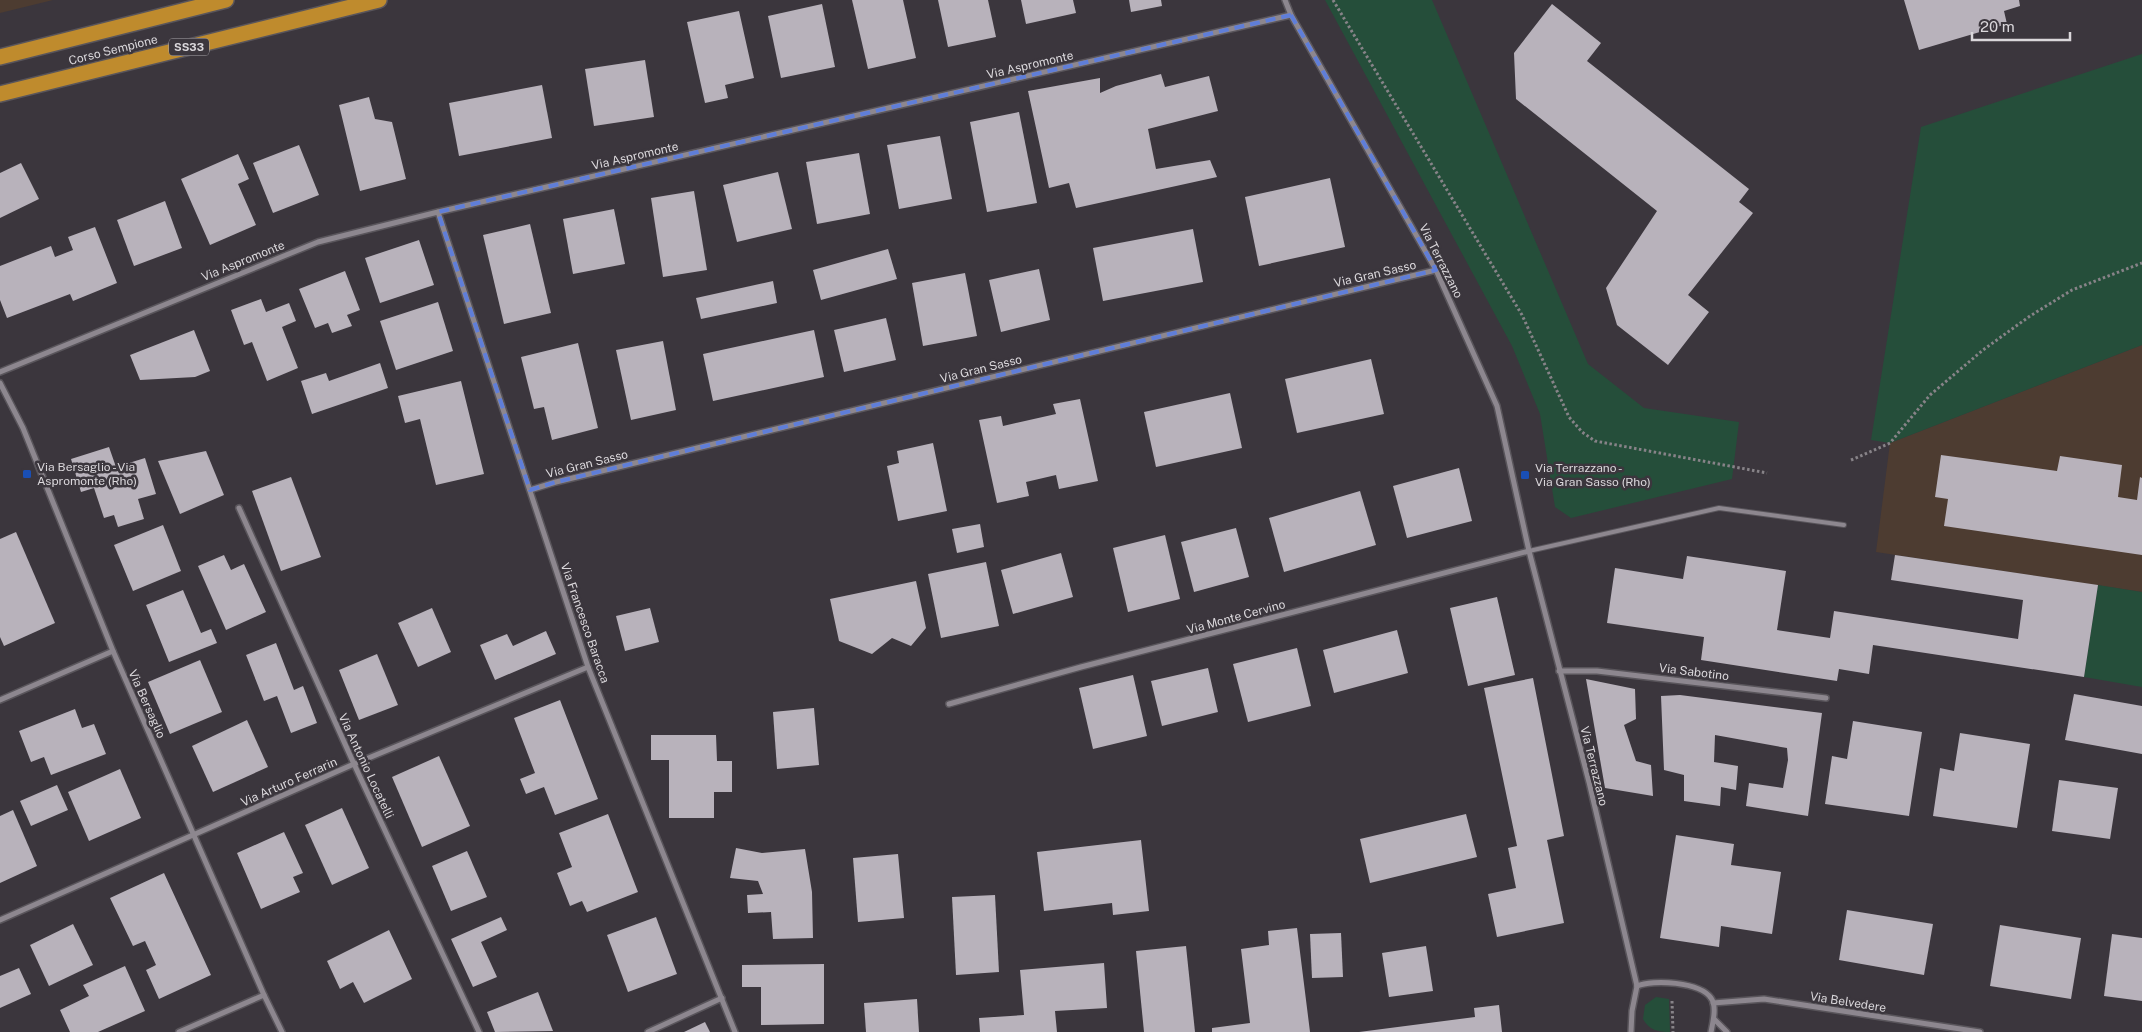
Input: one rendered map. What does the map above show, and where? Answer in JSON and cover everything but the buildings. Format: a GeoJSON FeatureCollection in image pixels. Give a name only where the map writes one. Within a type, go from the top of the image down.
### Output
{"type":"FeatureCollection","features":[{"type":"Feature","properties":{"kind":"highway","name":"Corso Sempione"},"geometry":{"type":"LineString","coordinates":[[0,57],[226,0]]}},
{"type":"Feature","properties":{"kind":"highway","name":"Corso Sempione"},"geometry":{"type":"LineString","coordinates":[[0,94],[379,0]]}},
{"type":"Feature","properties":{"kind":"street","name":"Via Terrazzano"},"geometry":{"type":"LineString","coordinates":[[1285,0],[1436,270],[1496,406],[1529,551],[1588,782],[1637,986]]}},
{"type":"Feature","properties":{"kind":"street","name":"Via Aspromonte"},"geometry":{"type":"LineString","coordinates":[[0,372],[318,242],[438,212],[1292,15]]}},
{"type":"Feature","properties":{"kind":"street","name":"Via Francesco Baracca"},"geometry":{"type":"LineString","coordinates":[[438,212],[588,667],[735,1032]]}},
{"type":"Feature","properties":{"kind":"street","name":"Via Gran Sasso"},"geometry":{"type":"LineString","coordinates":[[530,490],[575,477],[1436,270]]}},
{"type":"Feature","properties":{"kind":"street","name":"Via Bersaglio"},"geometry":{"type":"LineString","coordinates":[[0,383],[22,428],[113,651],[282,1032]]}},
{"type":"Feature","properties":{"kind":"street","name":"Via Antonio Locatelli"},"geometry":{"type":"LineString","coordinates":[[239,508],[354,764],[479,1032]]}},
{"type":"Feature","properties":{"kind":"street","name":"Via Monte Cervino"},"geometry":{"type":"LineString","coordinates":[[949,704],[1081,667],[1529,551]]}},
{"type":"Feature","properties":{"kind":"street"},"geometry":{"type":"LineString","coordinates":[[0,700],[113,651]]}},
{"type":"Feature","properties":{"kind":"street","name":"Via Arturo Ferrarin"},"geometry":{"type":"LineString","coordinates":[[0,920],[354,764],[588,667]]}},
{"type":"Feature","properties":{"kind":"street","name":"Via Sabotino"},"geometry":{"type":"LineString","coordinates":[[1560,671],[1597,671],[1826,698]]}},
{"type":"Feature","properties":{"kind":"street"},"geometry":{"type":"LineString","coordinates":[[1631,1032],[1632,1011],[1637,986],[1645,982],[1671,983],[1704,991],[1713,1003],[1714,1019],[1711,1032]]}},
{"type":"Feature","properties":{"kind":"street"},"geometry":{"type":"LineString","coordinates":[[179,1032],[264,995]]}},
{"type":"Feature","properties":{"kind":"street"},"geometry":{"type":"LineString","coordinates":[[648,1032],[722,998]]}},
{"type":"Feature","properties":{"kind":"street","name":"Via Belvedere"},"geometry":{"type":"LineString","coordinates":[[1713,1003],[1764,999],[1980,1032]]}},
{"type":"Feature","properties":{"kind":"street"},"geometry":{"type":"LineString","coordinates":[[1714,1019],[1727,1032]]}},
{"type":"Feature","properties":{"kind":"lane"},"geometry":{"type":"LineString","coordinates":[[1529,551],[1719,508],[1844,525]]}},
{"type":"Feature","properties":{"kind":"path"},"geometry":{"type":"LineString","coordinates":[[1333,0],[1522,315],[1569,417],[1582,432],[1594,441],[1767,473]]}},
{"type":"Feature","properties":{"kind":"path"},"geometry":{"type":"LineString","coordinates":[[1851,460],[1890,443],[1930,395],[1983,350],[2030,316],[2072,290],[2142,263]]}},
{"type":"Feature","properties":{"kind":"path"},"geometry":{"type":"LineString","coordinates":[[1671,983],[1673,1032]]}},
{"type":"Feature","properties":{"kind":"highlighted area"},"geometry":{"type":"Polygon","coordinates":[[[1291,15],[1436,270],[556,482],[530,490],[438,212],[1291,15]]]}},
{"type":"Feature","properties":{"kind":"shaded area"},"geometry":{"type":"Polygon","coordinates":[[[0,0],[53,0],[0,13],[0,0]]]}},
{"type":"Feature","properties":{"kind":"shaded area"},"geometry":{"type":"Polygon","coordinates":[[[2142,345],[2142,592],[1876,552],[1890,443],[2142,345]]]}},
{"type":"Feature","properties":{"kind":"green space"},"geometry":{"type":"Polygon","coordinates":[[[1325,0],[1432,0],[1588,364],[1644,408],[1739,422],[1732,479],[1571,518],[1555,507],[1540,414],[1512,346],[1325,0]]]}},
{"type":"Feature","properties":{"kind":"green space"},"geometry":{"type":"Polygon","coordinates":[[[2142,54],[2142,345],[1890,443],[1871,440],[1921,127],[2142,54]]]}},
{"type":"Feature","properties":{"kind":"green space"},"geometry":{"type":"Polygon","coordinates":[[[2098,585],[2142,592],[2142,687],[2084,677],[2098,585]]]}},
{"type":"Feature","properties":{"kind":"green space"},"geometry":{"type":"Polygon","coordinates":[[[1656,997],[1669,999],[1670,1032],[1654,1030],[1643,1019],[1645,1005],[1656,997]]]}},
{"type":"Feature","properties":{"kind":"place","name":"Via Bersaglio - Via Aspromonte (Rho)"},"geometry":{"type":"Point","coordinates":[27,474]}},
{"type":"Feature","properties":{"kind":"place","name":"Via Terrazzano - Via Gran Sasso (Rho)"},"geometry":{"type":"Point","coordinates":[1525,475]}}]}
